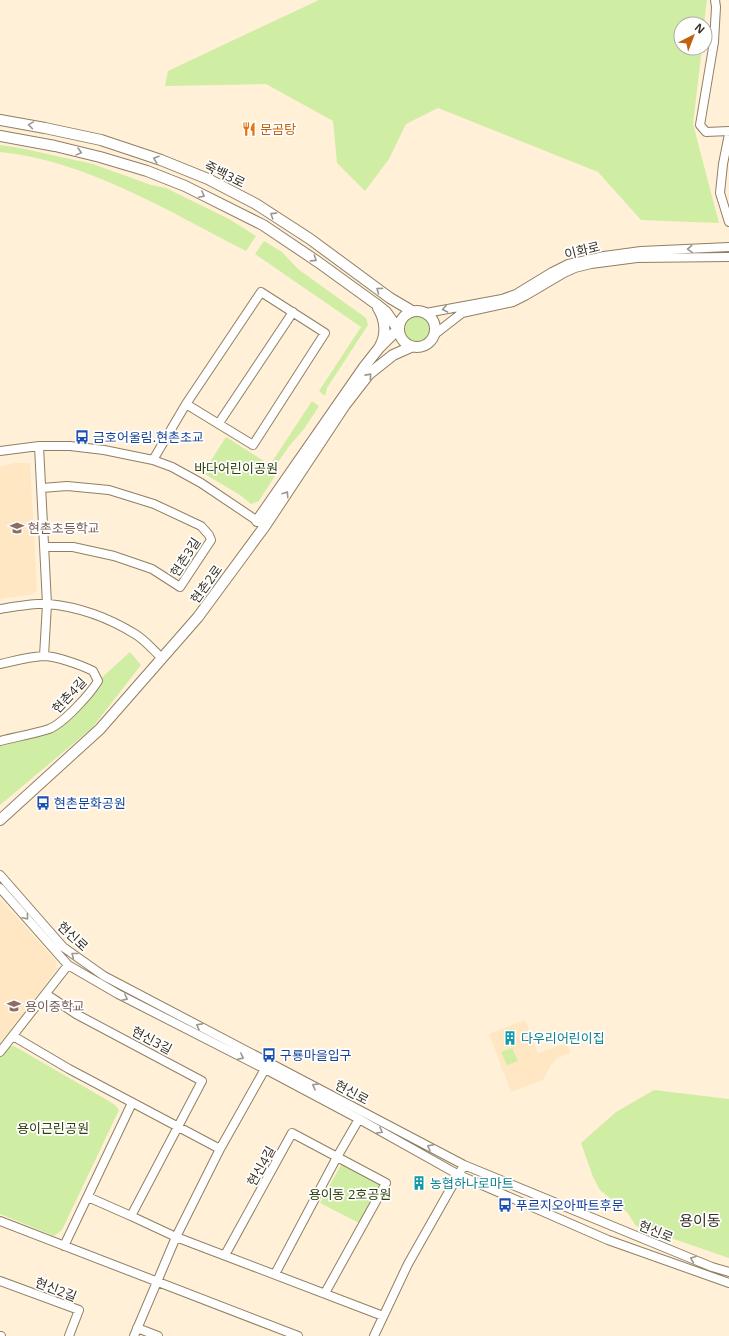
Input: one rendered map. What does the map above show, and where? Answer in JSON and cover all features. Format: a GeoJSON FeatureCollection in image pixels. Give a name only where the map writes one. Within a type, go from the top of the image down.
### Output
{"type":"FeatureCollection","features":[{"type":"Feature","properties":{"kind":"main road","name":"죽백3로"},"geometry":{"type":"LineString","coordinates":[[0,120],[101,140],[161,160],[208,179],[256,204],[310,239],[390,298],[412,311]]}},
{"type":"Feature","properties":{"kind":"main road"},"geometry":{"type":"LineString","coordinates":[[0,136],[55,146],[100,157],[185,186],[262,225],[318,262],[386,312],[398,329],[401,339],[406,344],[417,348],[428,344],[435,334],[434,322],[431,317],[421,311],[412,311],[403,316],[398,329]]}},
{"type":"Feature","properties":{"kind":"main road"},"geometry":{"type":"LineString","coordinates":[[376,304],[382,314],[385,333],[384,339],[379,348]]}},
{"type":"Feature","properties":{"kind":"main road","name":"현촌2로"},"geometry":{"type":"LineString","coordinates":[[261,524],[347,390],[379,348],[398,329]]}},
{"type":"Feature","properties":{"kind":"main road","name":"현촌2로"},"geometry":{"type":"LineString","coordinates":[[0,820],[100,729],[198,617],[261,524],[345,405],[370,374],[393,355],[411,346]]}},
{"type":"Feature","properties":{"kind":"street"},"geometry":{"type":"LineString","coordinates":[[714,0],[716,6],[714,42],[700,125],[706,132],[729,132],[723,164],[720,193],[729,222]]}},
{"type":"Feature","properties":{"kind":"street"},"geometry":{"type":"LineString","coordinates":[[729,153],[725,187],[729,208]]}},
{"type":"Feature","properties":{"kind":"street","name":"이화로"},"geometry":{"type":"LineString","coordinates":[[426,313],[516,294],[568,264],[604,256],[641,251],[729,247]]}},
{"type":"Feature","properties":{"kind":"street","name":"이화로"},"geometry":{"type":"LineString","coordinates":[[435,334],[462,312],[513,302],[564,273],[580,267],[637,258],[729,257]]}},
{"type":"Feature","properties":{"kind":"street"},"geometry":{"type":"LineString","coordinates":[[153,460],[186,404],[261,292],[325,333],[253,445],[186,404]]}},
{"type":"Feature","properties":{"kind":"street"},"geometry":{"type":"LineString","coordinates":[[219,423],[292,312]]}},
{"type":"Feature","properties":{"kind":"street"},"geometry":{"type":"LineString","coordinates":[[0,451],[39,446],[70,446],[104,450],[153,460],[172,467],[201,483],[261,524]]}},
{"type":"Feature","properties":{"kind":"street"},"geometry":{"type":"LineString","coordinates":[[39,446],[47,604],[44,656]]}},
{"type":"Feature","properties":{"kind":"street","name":"현촌3길"},"geometry":{"type":"LineString","coordinates":[[42,488],[67,486],[109,490],[154,504],[201,526],[209,535],[211,540],[180,587],[152,569],[114,556],[73,547],[44,547]]}},
{"type":"Feature","properties":{"kind":"street"},"geometry":{"type":"LineString","coordinates":[[0,609],[47,604],[74,609],[107,618],[136,634],[162,658]]}},
{"type":"Feature","properties":{"kind":"street","name":"현촌4길"},"geometry":{"type":"LineString","coordinates":[[0,664],[20,659],[44,656],[84,666],[93,670],[98,681],[93,689],[62,721],[50,728],[0,741]]}},
{"type":"Feature","properties":{"kind":"street","name":"현신로"},"geometry":{"type":"LineString","coordinates":[[0,875],[63,947],[104,976],[464,1165],[712,1267],[729,1272]]}},
{"type":"Feature","properties":{"kind":"street","name":"현신로"},"geometry":{"type":"LineString","coordinates":[[0,888],[68,965],[118,994],[265,1069],[459,1175],[608,1240],[729,1283]]}},
{"type":"Feature","properties":{"kind":"street"},"geometry":{"type":"LineString","coordinates":[[0,1052],[68,965]]}},
{"type":"Feature","properties":{"kind":"street","name":"현신3길"},"geometry":{"type":"LineString","coordinates":[[46,994],[76,1014],[202,1081],[131,1216]]}},
{"type":"Feature","properties":{"kind":"street"},"geometry":{"type":"LineString","coordinates":[[13,1036],[63,1066],[220,1149]]}},
{"type":"Feature","properties":{"kind":"street"},"geometry":{"type":"LineString","coordinates":[[134,1336],[176,1236],[220,1149],[265,1069]]}},
{"type":"Feature","properties":{"kind":"street"},"geometry":{"type":"LineString","coordinates":[[64,1246],[132,1103]]}},
{"type":"Feature","properties":{"kind":"street"},"geometry":{"type":"LineString","coordinates":[[275,1274],[337,1157],[359,1119]]}},
{"type":"Feature","properties":{"kind":"street","name":"현신4길"},"geometry":{"type":"LineString","coordinates":[[225,1255],[292,1133],[386,1183],[325,1293]]}},
{"type":"Feature","properties":{"kind":"street"},"geometry":{"type":"LineString","coordinates":[[374,1336],[408,1264],[464,1165]]}},
{"type":"Feature","properties":{"kind":"street"},"geometry":{"type":"LineString","coordinates":[[88,1197],[176,1236],[383,1316]]}},
{"type":"Feature","properties":{"kind":"street"},"geometry":{"type":"LineString","coordinates":[[0,1222],[298,1336]]}},
{"type":"Feature","properties":{"kind":"street","name":"현신2길"},"geometry":{"type":"LineString","coordinates":[[0,1281],[78,1310],[69,1336]]}},
{"type":"Feature","properties":{"kind":"street"},"geometry":{"type":"LineString","coordinates":[[137,1328],[158,1336]]}},
{"type":"Feature","properties":{"kind":"shaded area","name":"현촌초등학교"},"geometry":{"type":"Polygon","coordinates":[[[15,463],[30,463],[37,590],[33,594],[0,599],[0,467],[15,463]]]}},
{"type":"Feature","properties":{"kind":"shaded area","name":"용이중학교"},"geometry":{"type":"Polygon","coordinates":[[[0,899],[56,961],[57,969],[0,1044],[0,899]]]}},
{"type":"Feature","properties":{"kind":"shaded area"},"geometry":{"type":"Polygon","coordinates":[[[525,1020],[538,1053],[567,1043],[570,1053],[556,1059],[543,1080],[511,1092],[489,1034],[525,1020]]]}},
{"type":"Feature","properties":{"kind":"green space"},"geometry":{"type":"Polygon","coordinates":[[[319,0],[707,0],[705,16],[673,16],[673,56],[701,56],[693,124],[719,223],[641,220],[598,172],[438,108],[406,124],[389,159],[365,191],[337,163],[333,121],[266,84],[165,86],[168,71],[319,0]]]}},
{"type":"Feature","properties":{"kind":"green space"},"geometry":{"type":"Polygon","coordinates":[[[0,145],[93,164],[151,185],[166,188],[229,219],[256,236],[246,251],[127,190],[64,166],[32,157],[0,152],[0,145]]]}},
{"type":"Feature","properties":{"kind":"green space"},"geometry":{"type":"Polygon","coordinates":[[[264,241],[282,252],[298,269],[366,318],[368,325],[327,388],[325,396],[319,391],[361,327],[255,254],[264,241]]]}},
{"type":"Feature","properties":{"kind":"green space"},"geometry":{"type":"Polygon","coordinates":[[[417,317],[422,318],[428,324],[428,334],[422,340],[417,341],[412,340],[406,334],[405,329],[406,324],[412,318],[417,317]]]}},
{"type":"Feature","properties":{"kind":"green space","name":"바다어린이공원"},"geometry":{"type":"Polygon","coordinates":[[[312,401],[319,406],[304,429],[290,445],[274,468],[278,471],[259,501],[251,504],[240,495],[203,473],[226,437],[270,465],[312,401]]]}},
{"type":"Feature","properties":{"kind":"green space"},"geometry":{"type":"Polygon","coordinates":[[[130,652],[141,665],[92,728],[0,805],[0,741],[50,728],[130,652]]]}},
{"type":"Feature","properties":{"kind":"green space","name":"용이근린공원"},"geometry":{"type":"Polygon","coordinates":[[[14,1046],[114,1104],[119,1110],[62,1230],[54,1236],[0,1214],[0,1056],[7,1047],[14,1046]]]}},
{"type":"Feature","properties":{"kind":"green space"},"geometry":{"type":"Polygon","coordinates":[[[512,1048],[518,1061],[507,1065],[501,1052],[512,1048]]]}},
{"type":"Feature","properties":{"kind":"green space"},"geometry":{"type":"Polygon","coordinates":[[[654,1090],[729,1099],[729,1258],[636,1226],[627,1212],[600,1190],[593,1177],[581,1143],[616,1112],[654,1090]]]}},
{"type":"Feature","properties":{"kind":"green space","name":"용이동 2호공원"},"geometry":{"type":"Polygon","coordinates":[[[342,1163],[380,1185],[359,1223],[320,1203],[342,1163]]]}},
{"type":"Feature","properties":{"kind":"place","name":"문곰탕"},"geometry":{"type":"Point","coordinates":[249,129]}},
{"type":"Feature","properties":{"kind":"place","name":"금호어울림.현촌초교"},"geometry":{"type":"Point","coordinates":[82,437]}},
{"type":"Feature","properties":{"kind":"place","name":"현촌초등학교"},"geometry":{"type":"Point","coordinates":[17,528]}},
{"type":"Feature","properties":{"kind":"place","name":"현촌문화공원"},"geometry":{"type":"Point","coordinates":[43,803]}},
{"type":"Feature","properties":{"kind":"place","name":"용이중학교"},"geometry":{"type":"Point","coordinates":[14,1006]}},
{"type":"Feature","properties":{"kind":"place","name":"다우리어린이집"},"geometry":{"type":"Point","coordinates":[510,1038]}},
{"type":"Feature","properties":{"kind":"place","name":"구룡마을입구"},"geometry":{"type":"Point","coordinates":[269,1055]}},
{"type":"Feature","properties":{"kind":"place","name":"농협하나로마트"},"geometry":{"type":"Point","coordinates":[419,1183]}},
{"type":"Feature","properties":{"kind":"place","name":"푸르지오아파트후문"},"geometry":{"type":"Point","coordinates":[505,1205]}},
{"type":"Feature","properties":{"kind":"district","name":"용이동"},"geometry":{"type":"Point","coordinates":[700,1221]}}]}
